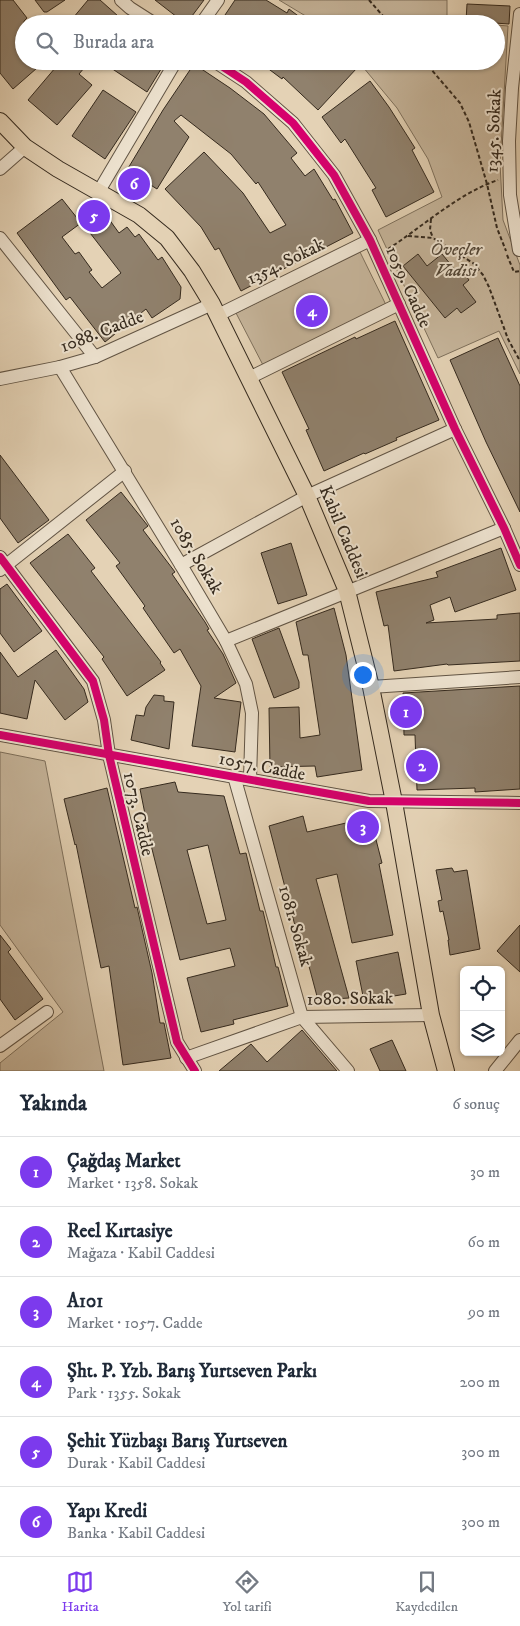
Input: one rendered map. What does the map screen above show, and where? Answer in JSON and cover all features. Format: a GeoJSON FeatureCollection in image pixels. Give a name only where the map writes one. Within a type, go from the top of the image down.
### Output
{"type":"FeatureCollection","features":[{"type":"Feature","properties":{"kind":"main road","name":"Kabil Caddesi"},"geometry":{"type":"LineString","coordinates":[[0,121],[25,148],[58,170],[139,215],[167,238],[192,271],[215,310],[307,496],[347,591],[371,687],[394,802],[431,1015],[446,1071]]}},
{"type":"Feature","properties":{"kind":"street"},"geometry":{"type":"LineString","coordinates":[[121,0],[141,15]]}},
{"type":"Feature","properties":{"kind":"street"},"geometry":{"type":"LineString","coordinates":[[207,15],[218,0]]}},
{"type":"Feature","properties":{"kind":"street","name":"1345. Sokak"},"geometry":{"type":"LineString","coordinates":[[519,250],[510,195],[509,141],[512,88],[520,14]]}},
{"type":"Feature","properties":{"kind":"street"},"geometry":{"type":"LineString","coordinates":[[99,192],[171,70]]}},
{"type":"Feature","properties":{"kind":"street","name":"1059. Cadde"},"geometry":{"type":"LineString","coordinates":[[228,70],[246,82],[293,122],[334,175],[370,240],[454,428],[504,528],[520,565]]}},
{"type":"Feature","properties":{"kind":"street"},"geometry":{"type":"LineString","coordinates":[[0,169],[25,148]]}},
{"type":"Feature","properties":{"kind":"street"},"geometry":{"type":"LineString","coordinates":[[0,238],[95,357]]}},
{"type":"Feature","properties":{"kind":"street","name":"1354. Sokak"},"geometry":{"type":"LineString","coordinates":[[215,310],[370,240]]}},
{"type":"Feature","properties":{"kind":"street"},"geometry":{"type":"LineString","coordinates":[[249,378],[399,304]]}},
{"type":"Feature","properties":{"kind":"street","name":"1088. Cadde"},"geometry":{"type":"LineString","coordinates":[[0,379],[60,367],[95,357],[215,310]]}},
{"type":"Feature","properties":{"kind":"street","name":"1085. Sokak"},"geometry":{"type":"LineString","coordinates":[[60,367],[182,564],[226,640],[246,684],[252,712],[250,779]]}},
{"type":"Feature","properties":{"kind":"street"},"geometry":{"type":"LineString","coordinates":[[182,564],[307,496],[454,428]]}},
{"type":"Feature","properties":{"kind":"street"},"geometry":{"type":"LineString","coordinates":[[2,564],[125,471]]}},
{"type":"Feature","properties":{"kind":"street"},"geometry":{"type":"LineString","coordinates":[[226,640],[504,528]]}},
{"type":"Feature","properties":{"kind":"street","name":"1073. Cadde"},"geometry":{"type":"LineString","coordinates":[[2,564],[94,681],[104,720],[109,755],[177,1042],[195,1071]]}},
{"type":"Feature","properties":{"kind":"street"},"geometry":{"type":"LineString","coordinates":[[371,687],[520,677]]}},
{"type":"Feature","properties":{"kind":"street","name":"1057. Cadde"},"geometry":{"type":"LineString","coordinates":[[0,735],[345,797],[394,802],[520,802]]}},
{"type":"Feature","properties":{"kind":"street","name":"1081. Sokak"},"geometry":{"type":"LineString","coordinates":[[234,776],[302,1017],[348,1071]]}},
{"type":"Feature","properties":{"kind":"street"},"geometry":{"type":"LineString","coordinates":[[0,1046],[47,1012]]}},
{"type":"Feature","properties":{"kind":"street","name":"1080. Sokak"},"geometry":{"type":"LineString","coordinates":[[186,1058],[302,1017],[431,1015]]}},
{"type":"Feature","properties":{"kind":"street"},"geometry":{"type":"LineString","coordinates":[[495,1071],[520,1040]]}},
{"type":"Feature","properties":{"kind":"path"},"geometry":{"type":"LineString","coordinates":[[368,0],[382,15]]}},
{"type":"Feature","properties":{"kind":"path"},"geometry":{"type":"LineString","coordinates":[[432,70],[460,104],[468,122],[487,184],[497,228],[514,272],[520,271]]}},
{"type":"Feature","properties":{"kind":"path"},"geometry":{"type":"LineString","coordinates":[[377,256],[442,211],[487,184],[510,176]]}},
{"type":"Feature","properties":{"kind":"path"},"geometry":{"type":"LineString","coordinates":[[431,219],[430,230],[434,238]]}},
{"type":"Feature","properties":{"kind":"path"},"geometry":{"type":"LineString","coordinates":[[408,236],[434,238],[473,263],[483,275],[489,287],[508,339],[520,361]]}},
{"type":"Feature","properties":{"kind":"green space"},"geometry":{"type":"Polygon","coordinates":[[[279,0],[447,0],[447,15],[304,15],[279,0]]]}},
{"type":"Feature","properties":{"kind":"green space","name":"Öveçler Vadisi"},"geometry":{"type":"Polygon","coordinates":[[[505,26],[508,26],[500,163],[503,220],[520,265],[520,374],[499,331],[438,358],[378,230],[442,197],[428,159],[397,108],[365,70],[505,70],[505,26]]]}},
{"type":"Feature","properties":{"kind":"green space"},"geometry":{"type":"Polygon","coordinates":[[[360,252],[388,309],[264,367],[236,313],[360,252]]]}},
{"type":"Feature","properties":{"kind":"green space"},"geometry":{"type":"Polygon","coordinates":[[[0,752],[45,761],[104,1071],[0,1071],[0,1063],[63,1012],[0,925],[0,752]]]}},
{"type":"Feature","properties":{"kind":"building"},"geometry":{"type":"Polygon","coordinates":[[[0,0],[13,0],[25,15],[15,15],[15,70],[35,70],[13,89],[0,73],[0,0]]]}},
{"type":"Feature","properties":{"kind":"building"},"geometry":{"type":"Polygon","coordinates":[[[35,0],[65,0],[44,12],[35,0]]]}},
{"type":"Feature","properties":{"kind":"building"},"geometry":{"type":"Polygon","coordinates":[[[88,0],[100,0],[117,15],[76,15],[88,0]]]}},
{"type":"Feature","properties":{"kind":"building"},"geometry":{"type":"Polygon","coordinates":[[[155,0],[204,0],[193,15],[174,15],[155,0]]]}},
{"type":"Feature","properties":{"kind":"building"},"geometry":{"type":"Polygon","coordinates":[[[235,0],[266,0],[287,13],[289,9],[297,15],[225,15],[235,0]]]}},
{"type":"Feature","properties":{"kind":"building"},"geometry":{"type":"Polygon","coordinates":[[[467,4],[510,6],[509,24],[505,24],[505,15],[466,15],[467,4]]]}},
{"type":"Feature","properties":{"kind":"building"},"geometry":{"type":"Polygon","coordinates":[[[53,70],[82,70],[79,74],[92,85],[57,125],[28,100],[53,70]]]}},
{"type":"Feature","properties":{"kind":"building"},"geometry":{"type":"Polygon","coordinates":[[[114,70],[160,70],[147,92],[114,70]]]}},
{"type":"Feature","properties":{"kind":"building"},"geometry":{"type":"Polygon","coordinates":[[[190,70],[203,70],[264,114],[297,153],[291,158],[305,176],[314,169],[333,200],[335,199],[353,233],[241,291],[219,248],[215,250],[201,227],[165,189],[204,152],[243,193],[270,233],[286,225],[258,182],[256,184],[231,154],[181,115],[174,121],[189,137],[157,189],[127,170],[163,110],[190,70]]]}},
{"type":"Feature","properties":{"kind":"building"},"geometry":{"type":"Polygon","coordinates":[[[270,70],[355,70],[318,110],[283,77],[282,79],[270,70]]]}},
{"type":"Feature","properties":{"kind":"building"},"geometry":{"type":"Polygon","coordinates":[[[370,81],[415,148],[412,150],[434,192],[386,217],[372,190],[376,188],[345,139],[341,143],[322,117],[370,81]]]}},
{"type":"Feature","properties":{"kind":"building"},"geometry":{"type":"Polygon","coordinates":[[[103,90],[136,112],[105,159],[72,136],[103,90]]]}},
{"type":"Feature","properties":{"kind":"building"},"geometry":{"type":"Polygon","coordinates":[[[62,199],[81,223],[62,237],[75,254],[79,252],[92,270],[89,272],[102,288],[121,273],[87,229],[106,215],[119,233],[127,227],[135,237],[139,234],[158,260],[162,257],[181,287],[180,299],[152,318],[146,309],[105,342],[70,297],[66,300],[17,233],[62,199]]]}},
{"type":"Feature","properties":{"kind":"building"},"geometry":{"type":"Polygon","coordinates":[[[418,254],[427,266],[442,254],[456,271],[460,268],[469,280],[463,285],[476,302],[461,313],[457,308],[445,318],[403,266],[418,254]]]}},
{"type":"Feature","properties":{"kind":"building"},"geometry":{"type":"Polygon","coordinates":[[[395,321],[439,420],[324,471],[306,430],[309,429],[282,372],[355,337],[356,339],[395,321]]]}},
{"type":"Feature","properties":{"kind":"building"},"geometry":{"type":"Polygon","coordinates":[[[498,338],[520,386],[520,512],[486,442],[450,360],[498,338]]]}},
{"type":"Feature","properties":{"kind":"building"},"geometry":{"type":"Polygon","coordinates":[[[0,455],[49,520],[18,543],[0,518],[0,455]]]}},
{"type":"Feature","properties":{"kind":"building"},"geometry":{"type":"Polygon","coordinates":[[[121,492],[148,526],[143,530],[175,572],[172,574],[205,622],[209,629],[207,630],[223,654],[236,683],[214,698],[241,702],[235,752],[192,746],[201,686],[180,649],[174,653],[143,608],[145,606],[116,566],[120,563],[86,520],[121,492]]]}},
{"type":"Feature","properties":{"kind":"building"},"geometry":{"type":"Polygon","coordinates":[[[68,534],[95,568],[91,571],[161,662],[165,670],[127,696],[102,659],[104,657],[30,563],[68,534]]]}},
{"type":"Feature","properties":{"kind":"building"},"geometry":{"type":"Polygon","coordinates":[[[291,543],[307,595],[278,604],[261,553],[291,543]]]}},
{"type":"Feature","properties":{"kind":"building"},"geometry":{"type":"Polygon","coordinates":[[[501,548],[516,590],[455,612],[450,597],[430,605],[434,620],[426,623],[497,619],[497,615],[520,613],[520,661],[447,664],[394,671],[388,625],[384,626],[376,592],[438,577],[436,572],[501,548]]]}},
{"type":"Feature","properties":{"kind":"building"},"geometry":{"type":"Polygon","coordinates":[[[7,584],[42,631],[14,652],[0,633],[0,589],[7,584]]]}},
{"type":"Feature","properties":{"kind":"building"},"geometry":{"type":"Polygon","coordinates":[[[334,608],[346,655],[362,770],[317,777],[315,766],[270,767],[269,708],[299,707],[300,738],[320,735],[308,655],[303,655],[296,622],[334,608]]]}},
{"type":"Feature","properties":{"kind":"building"},"geometry":{"type":"Polygon","coordinates":[[[279,628],[299,682],[299,688],[274,698],[252,639],[279,628]]]}},
{"type":"Feature","properties":{"kind":"building"},"geometry":{"type":"Polygon","coordinates":[[[56,650],[84,689],[88,702],[65,720],[35,680],[27,719],[0,713],[0,652],[18,677],[56,650]]]}},
{"type":"Feature","properties":{"kind":"building"},"geometry":{"type":"Polygon","coordinates":[[[520,686],[520,789],[475,792],[475,788],[417,790],[415,735],[404,735],[403,693],[520,686]]]}},
{"type":"Feature","properties":{"kind":"building"},"geometry":{"type":"Polygon","coordinates":[[[154,695],[164,696],[164,701],[174,702],[169,749],[131,740],[136,715],[144,716],[146,707],[154,695]]]}},
{"type":"Feature","properties":{"kind":"building"},"geometry":{"type":"Polygon","coordinates":[[[175,782],[178,792],[224,796],[240,854],[246,853],[260,911],[263,911],[276,967],[278,967],[288,1006],[233,1020],[234,1024],[201,1032],[187,978],[235,966],[230,948],[180,960],[152,849],[140,789],[175,782]],[[208,845],[187,850],[207,924],[226,920],[208,845]]]}},
{"type":"Feature","properties":{"kind":"building"},"geometry":{"type":"Polygon","coordinates":[[[107,788],[152,973],[160,1023],[164,1023],[171,1058],[123,1065],[109,966],[101,968],[76,844],[64,799],[107,788]]]}},
{"type":"Feature","properties":{"kind":"building"},"geometry":{"type":"Polygon","coordinates":[[[303,816],[307,832],[359,820],[374,832],[382,863],[379,864],[393,935],[352,943],[337,874],[316,879],[349,998],[318,1000],[302,940],[299,941],[269,826],[303,816]]]}},
{"type":"Feature","properties":{"kind":"building"},"geometry":{"type":"Polygon","coordinates":[[[452,868],[454,872],[467,870],[480,949],[450,955],[443,911],[440,912],[438,901],[442,900],[436,870],[452,868]]]}},
{"type":"Feature","properties":{"kind":"building"},"geometry":{"type":"Polygon","coordinates":[[[520,925],[520,972],[497,951],[520,925]]]}},
{"type":"Feature","properties":{"kind":"building"},"geometry":{"type":"Polygon","coordinates":[[[0,935],[11,949],[8,952],[43,999],[15,1020],[0,999],[0,935]]]}},
{"type":"Feature","properties":{"kind":"building"},"geometry":{"type":"Polygon","coordinates":[[[398,952],[406,994],[364,1001],[356,961],[398,952]]]}},
{"type":"Feature","properties":{"kind":"building"},"geometry":{"type":"Polygon","coordinates":[[[302,1030],[337,1071],[219,1071],[251,1044],[267,1062],[302,1030]]]}},
{"type":"Feature","properties":{"kind":"building"},"geometry":{"type":"Polygon","coordinates":[[[392,1040],[406,1071],[380,1071],[370,1049],[392,1040]]]}},
{"type":"Feature","properties":{"kind":"cycle path"},"geometry":{"type":"LineString","coordinates":[[228,70],[246,82],[293,123],[334,175],[370,240],[455,429],[504,528],[520,565]]}},
{"type":"Feature","properties":{"kind":"cycle path"},"geometry":{"type":"LineString","coordinates":[[0,557],[93,681],[104,720],[109,755],[177,1042],[195,1071]]}},
{"type":"Feature","properties":{"kind":"cycle path"},"geometry":{"type":"LineString","coordinates":[[0,735],[369,801],[520,803]]}},
{"type":"Feature","properties":{"kind":"place","name":"Yapı Kredi"},"geometry":{"type":"Point","coordinates":[134,184]}},
{"type":"Feature","properties":{"kind":"place","name":"Şehit Yüzbaşı Barış Yurtseven"},"geometry":{"type":"Point","coordinates":[94,216]}},
{"type":"Feature","properties":{"kind":"place","name":"Şht. P. Yzb. Barış Yurtseven Parkı"},"geometry":{"type":"Point","coordinates":[312,311]}},
{"type":"Feature","properties":{"kind":"place","name":"Çağdaş Market"},"geometry":{"type":"Point","coordinates":[406,712]}},
{"type":"Feature","properties":{"kind":"place","name":"Reel Kırtasiye"},"geometry":{"type":"Point","coordinates":[422,766]}},
{"type":"Feature","properties":{"kind":"place","name":"A101"},"geometry":{"type":"Point","coordinates":[363,827]}}]}
